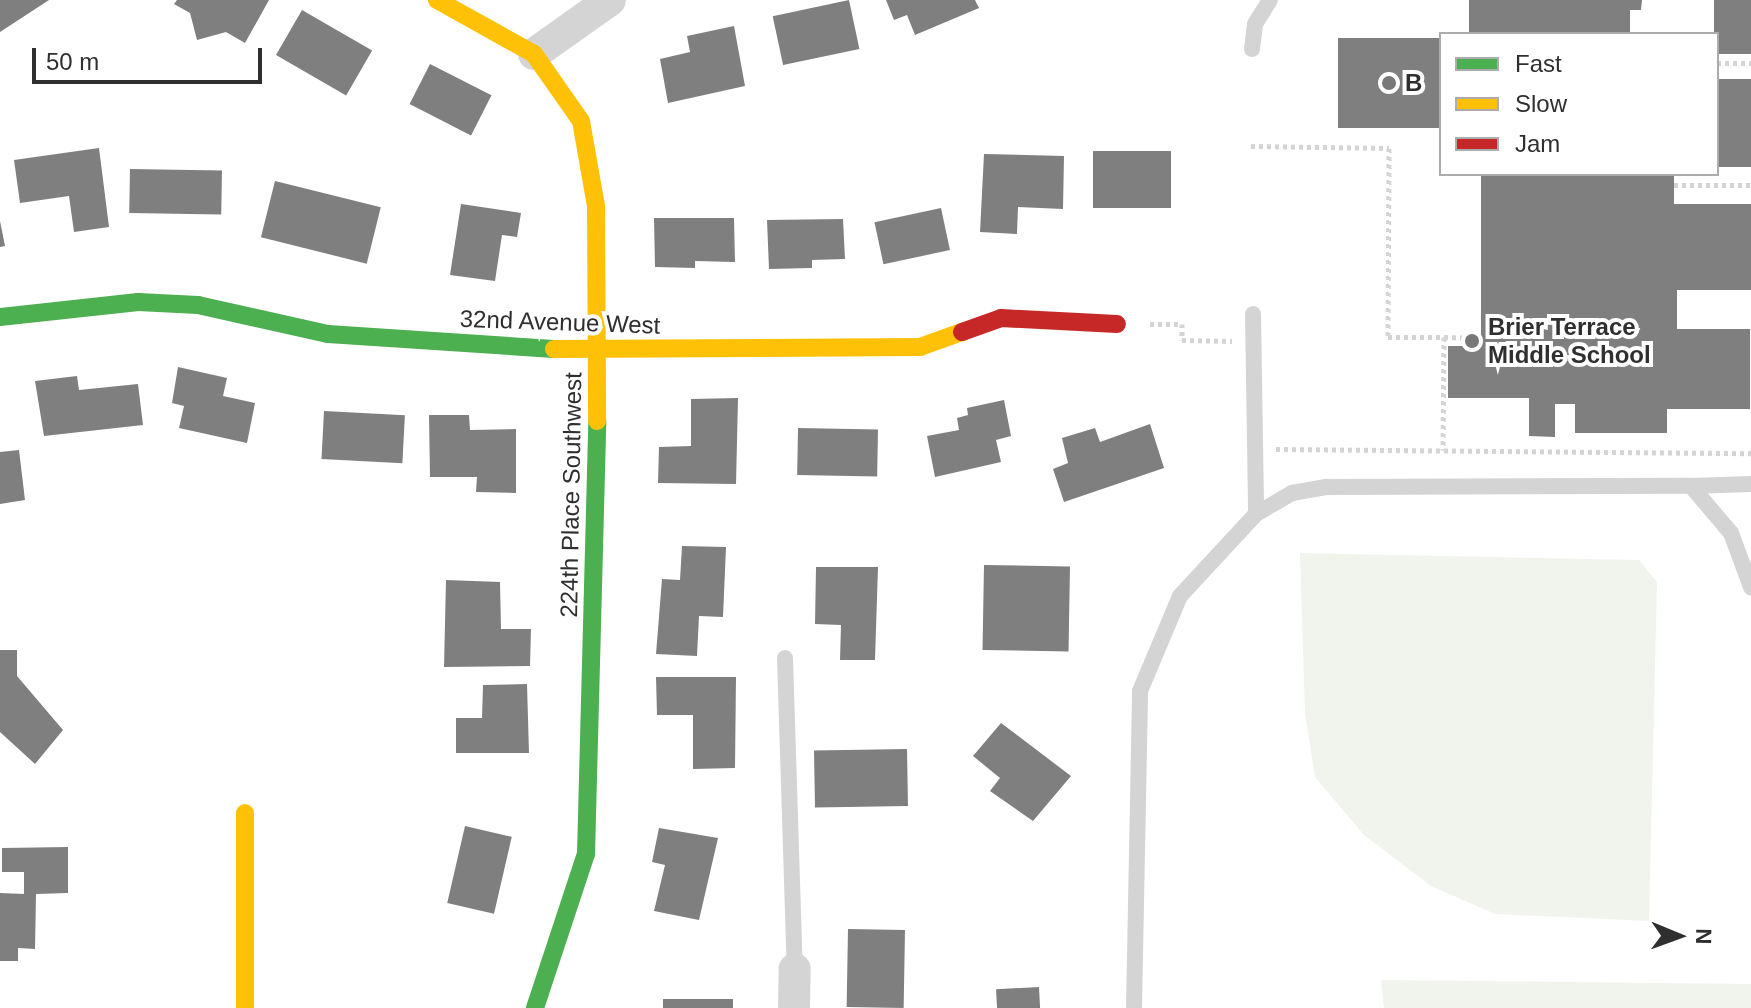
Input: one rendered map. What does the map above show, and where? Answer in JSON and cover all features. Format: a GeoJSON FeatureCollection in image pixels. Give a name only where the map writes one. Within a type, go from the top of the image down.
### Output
{"type":"FeatureCollection","features":[{"type":"Feature","properties":{"kind":"street","name":"224th Place Southwest"},"geometry":{"type":"LineString","coordinates":[[437,0],[534,54],[581,121],[596,206],[599,352],[586,854],[535,1008]]}},
{"type":"Feature","properties":{"kind":"street"},"geometry":{"type":"LineString","coordinates":[[534,54],[610,0]]}},
{"type":"Feature","properties":{"kind":"street","name":"32nd Avenue West"},"geometry":{"type":"LineString","coordinates":[[0,317],[153,302],[198,305],[328,334],[599,352],[920,347],[1001,318],[1117,324]]}},
{"type":"Feature","properties":{"kind":"street"},"geometry":{"type":"LineString","coordinates":[[245,813],[245,1008]]}},
{"type":"Feature","properties":{"kind":"street"},"geometry":{"type":"LineString","coordinates":[[794,1008],[795,969]]}},
{"type":"Feature","properties":{"kind":"lane"},"geometry":{"type":"LineString","coordinates":[[1252,49],[1255,24],[1270,0]]}},
{"type":"Feature","properties":{"kind":"lane"},"geometry":{"type":"LineString","coordinates":[[1253,314],[1256,514]]}},
{"type":"Feature","properties":{"kind":"lane"},"geometry":{"type":"LineString","coordinates":[[1134,1008],[1140,691],[1180,596],[1256,514],[1292,493],[1327,487],[1751,484]]}},
{"type":"Feature","properties":{"kind":"lane"},"geometry":{"type":"LineString","coordinates":[[1691,486],[1731,533],[1751,587]]}},
{"type":"Feature","properties":{"kind":"lane"},"geometry":{"type":"LineString","coordinates":[[785,658],[795,969]]}},
{"type":"Feature","properties":{"kind":"path"},"geometry":{"type":"LineString","coordinates":[[1719,63],[1751,63]]}},
{"type":"Feature","properties":{"kind":"path"},"geometry":{"type":"LineString","coordinates":[[1251,146],[1389,148],[1388,337],[1481,338]]}},
{"type":"Feature","properties":{"kind":"path"},"geometry":{"type":"LineString","coordinates":[[1674,185],[1751,185]]}},
{"type":"Feature","properties":{"kind":"path"},"geometry":{"type":"LineString","coordinates":[[1117,324],[1182,324],[1182,340],[1233,341]]}},
{"type":"Feature","properties":{"kind":"path"},"geometry":{"type":"LineString","coordinates":[[1443,450],[1444,337]]}},
{"type":"Feature","properties":{"kind":"path"},"geometry":{"type":"LineString","coordinates":[[1275,449],[1751,453]]}},
{"type":"Feature","properties":{"kind":"shaded area"},"geometry":{"type":"Polygon","coordinates":[[[1300,553],[1639,560],[1657,582],[1649,921],[1495,914],[1431,886],[1364,835],[1315,777],[1305,713],[1300,553]]]}},
{"type":"Feature","properties":{"kind":"shaded area"},"geometry":{"type":"Polygon","coordinates":[[[1381,980],[1751,984],[1751,1008],[1384,1008],[1381,980]]]}},
{"type":"Feature","properties":{"kind":"building"},"geometry":{"type":"Polygon","coordinates":[[[0,0],[49,0],[0,32],[0,0]]]}},
{"type":"Feature","properties":{"kind":"building"},"geometry":{"type":"Polygon","coordinates":[[[177,0],[269,0],[245,43],[226,32],[197,40],[190,13],[174,4],[177,0]]]}},
{"type":"Feature","properties":{"kind":"building"},"geometry":{"type":"Polygon","coordinates":[[[849,0],[859,49],[783,65],[773,16],[849,0]]]}},
{"type":"Feature","properties":{"kind":"building"},"geometry":{"type":"Polygon","coordinates":[[[886,0],[975,0],[979,8],[915,35],[907,15],[894,20],[886,0]]]}},
{"type":"Feature","properties":{"kind":"building"},"geometry":{"type":"Polygon","coordinates":[[[1469,0],[1642,0],[1641,10],[1630,10],[1630,32],[1469,32],[1469,0]]]}},
{"type":"Feature","properties":{"kind":"building"},"geometry":{"type":"Polygon","coordinates":[[[1714,0],[1751,0],[1751,54],[1719,54],[1719,32],[1714,32],[1714,0]]]}},
{"type":"Feature","properties":{"kind":"building"},"geometry":{"type":"Polygon","coordinates":[[[302,10],[372,50],[346,96],[276,55],[302,10]]]}},
{"type":"Feature","properties":{"kind":"building"},"geometry":{"type":"Polygon","coordinates":[[[734,26],[745,86],[668,103],[660,59],[690,52],[687,36],[734,26]]]}},
{"type":"Feature","properties":{"kind":"building","name":"B"},"geometry":{"type":"Polygon","coordinates":[[[1338,38],[1439,38],[1439,128],[1338,128],[1338,38]]]}},
{"type":"Feature","properties":{"kind":"building"},"geometry":{"type":"Polygon","coordinates":[[[430,64],[491,95],[471,135],[410,104],[430,64]]]}},
{"type":"Feature","properties":{"kind":"building"},"geometry":{"type":"Polygon","coordinates":[[[1719,79],[1751,79],[1751,167],[1719,167],[1719,79]]]}},
{"type":"Feature","properties":{"kind":"building"},"geometry":{"type":"Polygon","coordinates":[[[99,148],[109,227],[74,232],[69,196],[20,203],[14,160],[99,148]]]}},
{"type":"Feature","properties":{"kind":"building"},"geometry":{"type":"Polygon","coordinates":[[[1093,151],[1171,151],[1171,208],[1093,208],[1093,151]]]}},
{"type":"Feature","properties":{"kind":"building"},"geometry":{"type":"Polygon","coordinates":[[[984,154],[1064,156],[1063,209],[1018,207],[1017,234],[980,232],[984,154]]]}},
{"type":"Feature","properties":{"kind":"building"},"geometry":{"type":"Polygon","coordinates":[[[130,169],[222,171],[221,215],[129,213],[130,169]]]}},
{"type":"Feature","properties":{"kind":"building"},"geometry":{"type":"Polygon","coordinates":[[[1481,176],[1674,176],[1674,204],[1751,204],[1751,290],[1677,290],[1677,329],[1750,329],[1750,409],[1667,409],[1667,433],[1575,433],[1575,404],[1555,404],[1555,437],[1529,436],[1529,398],[1448,398],[1448,346],[1481,346],[1481,176]]]}},
{"type":"Feature","properties":{"kind":"building"},"geometry":{"type":"Polygon","coordinates":[[[275,181],[381,207],[367,264],[261,237],[275,181]]]}},
{"type":"Feature","properties":{"kind":"building"},"geometry":{"type":"Polygon","coordinates":[[[461,204],[521,213],[517,237],[502,235],[495,281],[450,275],[461,204]]]}},
{"type":"Feature","properties":{"kind":"building"},"geometry":{"type":"Polygon","coordinates":[[[941,208],[950,250],[883,264],[874,222],[941,208]]]}},
{"type":"Feature","properties":{"kind":"building"},"geometry":{"type":"Polygon","coordinates":[[[654,218],[734,218],[735,262],[695,261],[695,268],[655,267],[654,218]]]}},
{"type":"Feature","properties":{"kind":"building"},"geometry":{"type":"Polygon","coordinates":[[[843,219],[845,259],[812,260],[812,268],[769,269],[767,220],[843,219]]]}},
{"type":"Feature","properties":{"kind":"building"},"geometry":{"type":"Polygon","coordinates":[[[0,221],[5,246],[0,247],[0,221]]]}},
{"type":"Feature","properties":{"kind":"building"},"geometry":{"type":"Polygon","coordinates":[[[178,367],[227,378],[223,396],[255,403],[247,443],[179,428],[184,406],[172,403],[178,367]]]}},
{"type":"Feature","properties":{"kind":"building"},"geometry":{"type":"Polygon","coordinates":[[[77,376],[79,390],[138,384],[143,425],[44,436],[35,381],[77,376]]]}},
{"type":"Feature","properties":{"kind":"building"},"geometry":{"type":"Polygon","coordinates":[[[738,398],[736,484],[658,483],[659,447],[691,446],[691,399],[738,398]]]}},
{"type":"Feature","properties":{"kind":"building"},"geometry":{"type":"Polygon","coordinates":[[[1004,400],[1011,436],[996,440],[1001,462],[935,477],[927,436],[959,430],[957,418],[968,415],[967,408],[1004,400]]]}},
{"type":"Feature","properties":{"kind":"building"},"geometry":{"type":"Polygon","coordinates":[[[324,411],[405,415],[402,463],[321,459],[324,411]]]}},
{"type":"Feature","properties":{"kind":"building"},"geometry":{"type":"Polygon","coordinates":[[[429,415],[469,415],[470,430],[516,429],[516,493],[476,492],[477,477],[430,477],[429,415]]]}},
{"type":"Feature","properties":{"kind":"building"},"geometry":{"type":"Polygon","coordinates":[[[1150,424],[1164,468],[1064,502],[1053,469],[1068,463],[1062,438],[1095,428],[1100,442],[1150,424]]]}},
{"type":"Feature","properties":{"kind":"building"},"geometry":{"type":"Polygon","coordinates":[[[798,428],[878,429],[877,476],[797,475],[798,428]]]}},
{"type":"Feature","properties":{"kind":"building"},"geometry":{"type":"Polygon","coordinates":[[[19,450],[25,500],[0,504],[0,452],[19,450]]]}},
{"type":"Feature","properties":{"kind":"building"},"geometry":{"type":"Polygon","coordinates":[[[682,546],[726,547],[723,617],[699,616],[697,656],[656,654],[662,579],[680,580],[682,546]]]}},
{"type":"Feature","properties":{"kind":"building"},"geometry":{"type":"Polygon","coordinates":[[[984,565],[1070,567],[1069,651],[983,650],[984,565]]]}},
{"type":"Feature","properties":{"kind":"building"},"geometry":{"type":"Polygon","coordinates":[[[816,567],[878,567],[875,660],[840,660],[841,625],[815,624],[816,567]]]}},
{"type":"Feature","properties":{"kind":"building"},"geometry":{"type":"Polygon","coordinates":[[[446,580],[500,582],[501,629],[531,629],[530,666],[444,667],[446,580]]]}},
{"type":"Feature","properties":{"kind":"building"},"geometry":{"type":"Polygon","coordinates":[[[0,650],[17,650],[17,676],[63,730],[35,764],[0,732],[0,650]]]}},
{"type":"Feature","properties":{"kind":"building"},"geometry":{"type":"Polygon","coordinates":[[[656,677],[736,677],[735,768],[693,769],[693,715],[657,715],[656,677]]]}},
{"type":"Feature","properties":{"kind":"building"},"geometry":{"type":"Polygon","coordinates":[[[527,684],[529,753],[456,753],[456,718],[482,718],[483,685],[527,684]]]}},
{"type":"Feature","properties":{"kind":"building"},"geometry":{"type":"Polygon","coordinates":[[[1001,723],[1071,776],[1033,821],[990,791],[1000,778],[973,756],[1001,723]]]}},
{"type":"Feature","properties":{"kind":"building"},"geometry":{"type":"Polygon","coordinates":[[[907,749],[908,806],[815,808],[814,751],[907,749]]]}},
{"type":"Feature","properties":{"kind":"building"},"geometry":{"type":"Polygon","coordinates":[[[465,826],[512,837],[494,914],[447,903],[465,826]]]}},
{"type":"Feature","properties":{"kind":"building"},"geometry":{"type":"Polygon","coordinates":[[[659,828],[718,838],[699,920],[654,911],[665,865],[652,862],[659,828]]]}},
{"type":"Feature","properties":{"kind":"building"},"geometry":{"type":"Polygon","coordinates":[[[68,847],[68,893],[36,894],[35,949],[18,948],[18,961],[0,961],[0,893],[24,894],[24,872],[2,872],[2,848],[68,847]]]}},
{"type":"Feature","properties":{"kind":"building"},"geometry":{"type":"Polygon","coordinates":[[[848,929],[905,930],[904,1008],[847,1007],[848,929]]]}},
{"type":"Feature","properties":{"kind":"building"},"geometry":{"type":"Polygon","coordinates":[[[1039,987],[1040,1008],[997,1008],[996,989],[1039,987]]]}},
{"type":"Feature","properties":{"kind":"building"},"geometry":{"type":"Polygon","coordinates":[[[663,999],[733,999],[733,1008],[663,1008],[663,999]]]}},
{"type":"Feature","properties":{"kind":"traffic: fast"},"geometry":{"type":"LineString","coordinates":[[0,317],[138,302],[198,305],[328,334],[554,349]]}},
{"type":"Feature","properties":{"kind":"traffic: fast"},"geometry":{"type":"LineString","coordinates":[[535,1008],[586,854],[597,421]]}},
{"type":"Feature","properties":{"kind":"traffic: slow"},"geometry":{"type":"LineString","coordinates":[[437,0],[534,54],[581,121],[596,206],[597,421]]}},
{"type":"Feature","properties":{"kind":"traffic: slow"},"geometry":{"type":"LineString","coordinates":[[554,349],[920,347],[962,332]]}},
{"type":"Feature","properties":{"kind":"traffic: slow"},"geometry":{"type":"LineString","coordinates":[[245,813],[245,1008]]}},
{"type":"Feature","properties":{"kind":"traffic: jam"},"geometry":{"type":"LineString","coordinates":[[962,332],[1001,318],[1117,324]]}},
{"type":"Feature","properties":{"kind":"place","name":"B"},"geometry":{"type":"Point","coordinates":[1389,83]}},
{"type":"Feature","properties":{"kind":"place","name":"Brier Terrace Middle School"},"geometry":{"type":"Point","coordinates":[1472,341]}}]}
